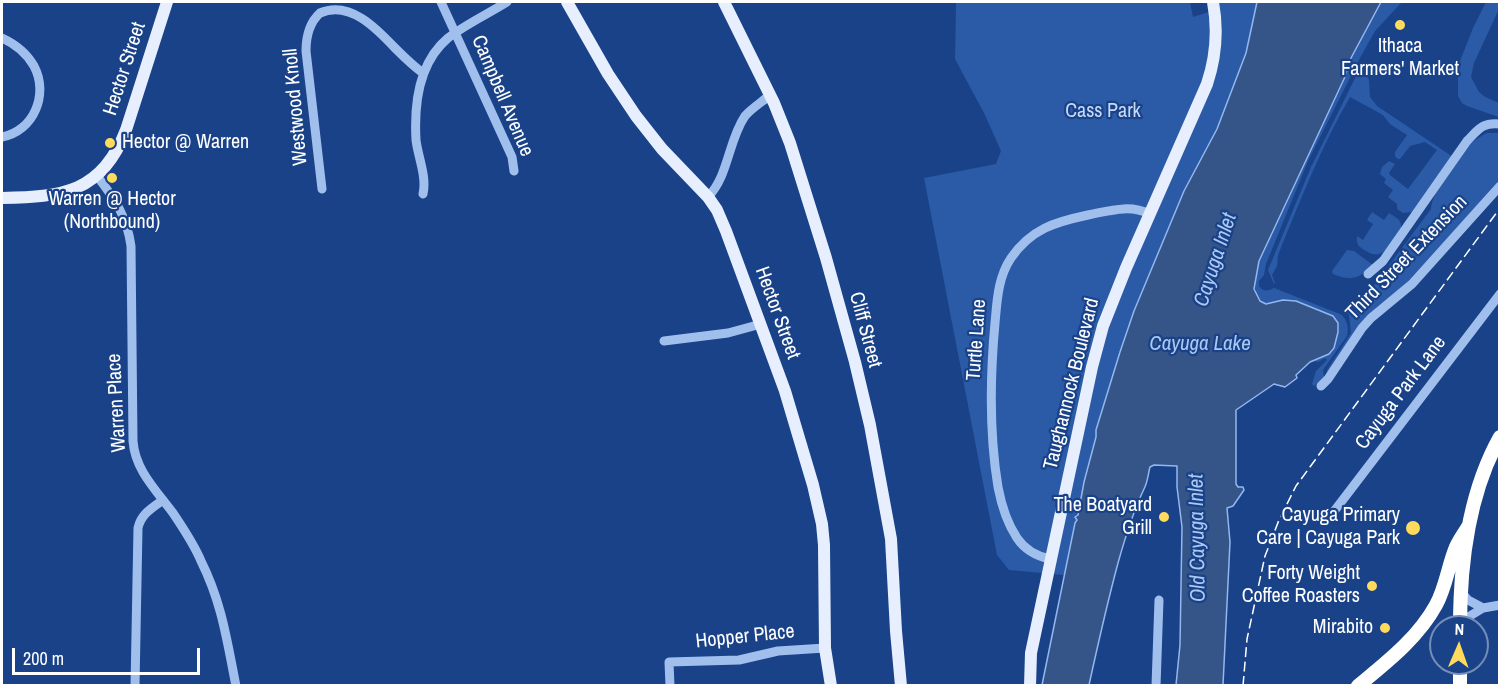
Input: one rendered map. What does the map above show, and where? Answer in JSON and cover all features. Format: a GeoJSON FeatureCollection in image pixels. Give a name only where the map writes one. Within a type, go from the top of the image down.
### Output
{"type":"FeatureCollection","features":[{"type":"Feature","properties":{"kind":"highway"},"geometry":{"type":"LineString","coordinates":[[1460,615],[1468,526],[1488,461],[1500,437]]}},
{"type":"Feature","properties":{"kind":"highway"},"geometry":{"type":"LineString","coordinates":[[1358,686],[1404,646],[1430,615],[1437,603],[1456,548],[1468,526]]}},
{"type":"Feature","properties":{"kind":"main road","name":"Hector Street"},"geometry":{"type":"LineString","coordinates":[[97,176],[120,146],[167,2]]}},
{"type":"Feature","properties":{"kind":"main road","name":"Hector Street"},"geometry":{"type":"LineString","coordinates":[[567,2],[608,74],[636,116],[662,149],[708,197],[717,210],[726,231],[804,449],[819,511],[825,562],[825,648],[831,686]]}},
{"type":"Feature","properties":{"kind":"main road","name":"Cliff Street"},"geometry":{"type":"LineString","coordinates":[[724,2],[770,95],[790,143],[855,362],[870,425],[891,539],[901,686]]}},
{"type":"Feature","properties":{"kind":"main road","name":"Taughannock Boulevard"},"geometry":{"type":"LineString","coordinates":[[1030,686],[1031,653],[1098,344],[1113,298],[1201,101],[1210,75],[1216,33],[1213,2]]}},
{"type":"Feature","properties":{"kind":"main road"},"geometry":{"type":"LineString","coordinates":[[2,198],[57,194],[83,185],[97,176]]}},
{"type":"Feature","properties":{"kind":"street","name":"Campbell Avenue"},"geometry":{"type":"LineString","coordinates":[[441,2],[512,157],[514,171]]}},
{"type":"Feature","properties":{"kind":"street"},"geometry":{"type":"LineString","coordinates":[[423,194],[424,184],[415,122],[418,90],[423,73],[434,53],[448,38],[507,2]]}},
{"type":"Feature","properties":{"kind":"street","name":"Westwood Knoll"},"geometry":{"type":"LineString","coordinates":[[322,189],[306,51],[307,35],[317,16],[323,10],[334,6],[340,5],[354,9],[367,17],[397,50],[423,73]]}},
{"type":"Feature","properties":{"kind":"street"},"geometry":{"type":"LineString","coordinates":[[2,38],[13,43],[30,59],[35,68],[39,95],[38,106],[28,123],[20,130],[2,137]]}},
{"type":"Feature","properties":{"kind":"street"},"geometry":{"type":"LineString","coordinates":[[708,197],[722,176],[740,124],[770,95]]}},
{"type":"Feature","properties":{"kind":"street"},"geometry":{"type":"LineString","coordinates":[[1368,274],[1383,261],[1467,141],[1483,125],[1500,124]]}},
{"type":"Feature","properties":{"kind":"street","name":"Warren Place"},"geometry":{"type":"LineString","coordinates":[[97,176],[117,204],[129,231],[132,256],[134,447],[137,460],[190,540],[213,587],[221,610],[236,686]]}},
{"type":"Feature","properties":{"kind":"street","name":"Third Street Extension"},"geometry":{"type":"LineString","coordinates":[[1321,386],[1362,328],[1412,284],[1500,186]]}},
{"type":"Feature","properties":{"kind":"street","name":"Turtle Lane"},"geometry":{"type":"LineString","coordinates":[[1050,559],[1028,550],[1017,538],[1005,513],[998,488],[993,448],[991,369],[997,301],[1002,278],[1009,261],[1021,246],[1034,234],[1054,224],[1067,219],[1131,208],[1150,214]]}},
{"type":"Feature","properties":{"kind":"street","name":"Cayuga Park Lane"},"geometry":{"type":"LineString","coordinates":[[1332,514],[1500,294]]}},
{"type":"Feature","properties":{"kind":"street"},"geometry":{"type":"LineString","coordinates":[[664,340],[728,333],[761,324]]}},
{"type":"Feature","properties":{"kind":"street"},"geometry":{"type":"LineString","coordinates":[[135,686],[138,528],[145,514],[163,500]]}},
{"type":"Feature","properties":{"kind":"street"},"geometry":{"type":"LineString","coordinates":[[1461,592],[1468,600],[1483,608]]}},
{"type":"Feature","properties":{"kind":"street"},"geometry":{"type":"LineString","coordinates":[[1156,686],[1159,600]]}},
{"type":"Feature","properties":{"kind":"street"},"geometry":{"type":"LineString","coordinates":[[1473,615],[1483,608],[1500,605]]}},
{"type":"Feature","properties":{"kind":"street","name":"Hopper Place"},"geometry":{"type":"LineString","coordinates":[[670,686],[669,662],[739,660],[778,651],[825,648]]}},
{"type":"Feature","properties":{"kind":"green space","name":"Cass Park"},"geometry":{"type":"Polygon","coordinates":[[[956,2],[1190,2],[1193,17],[1209,12],[1207,2],[1257,2],[1246,53],[1217,129],[1184,191],[1134,311],[1120,352],[1096,430],[1064,575],[1009,570],[997,555],[924,178],[996,164],[1001,151],[955,59],[956,2]]]}},
{"type":"Feature","properties":{"kind":"green space"},"geometry":{"type":"Polygon","coordinates":[[[1381,2],[1402,2],[1375,31],[1360,58],[1308,161],[1266,264],[1264,275],[1259,281],[1259,286],[1264,290],[1274,288],[1340,314],[1346,321],[1347,336],[1323,370],[1324,378],[1314,386],[1312,384],[1316,371],[1327,360],[1325,358],[1318,362],[1313,360],[1321,358],[1283,300],[1266,304],[1257,296],[1255,286],[1259,262],[1344,79],[1351,58],[1381,2]]]}},
{"type":"Feature","properties":{"kind":"green space"},"geometry":{"type":"Polygon","coordinates":[[[1486,2],[1499,2],[1499,9],[1474,63],[1471,77],[1479,92],[1499,103],[1499,117],[1467,106],[1458,96],[1458,66],[1486,2]]]}},
{"type":"Feature","properties":{"kind":"green space"},"geometry":{"type":"Polygon","coordinates":[[[1362,64],[1369,80],[1370,97],[1377,106],[1453,157],[1412,212],[1403,213],[1388,197],[1393,190],[1384,183],[1386,179],[1380,174],[1382,167],[1389,161],[1395,164],[1390,175],[1408,189],[1437,150],[1425,142],[1410,146],[1398,159],[1395,152],[1407,135],[1390,124],[1383,115],[1350,97],[1320,155],[1286,235],[1272,275],[1274,284],[1268,270],[1311,167],[1362,64]]]}},
{"type":"Feature","properties":{"kind":"green space"},"geometry":{"type":"Polygon","coordinates":[[[1487,133],[1499,133],[1499,180],[1421,269],[1367,316],[1327,374],[1327,370],[1351,333],[1349,315],[1346,311],[1353,314],[1431,209],[1436,193],[1453,165],[1471,143],[1487,133]]]}},
{"type":"Feature","properties":{"kind":"green space"},"geometry":{"type":"Polygon","coordinates":[[[1372,212],[1384,220],[1389,213],[1398,219],[1401,225],[1387,249],[1378,254],[1364,250],[1357,242],[1357,236],[1363,240],[1373,224],[1367,220],[1372,212]]]}},
{"type":"Feature","properties":{"kind":"green space"},"geometry":{"type":"Polygon","coordinates":[[[1347,250],[1354,251],[1373,265],[1355,277],[1345,278],[1333,274],[1332,271],[1347,250]]]}},
{"type":"Feature","properties":{"kind":"water","name":"Cayuga Lake"},"geometry":{"type":"Polygon","coordinates":[[[1257,2],[1381,2],[1351,58],[1344,79],[1259,261],[1254,289],[1260,301],[1266,304],[1283,300],[1296,301],[1333,316],[1338,323],[1334,348],[1329,354],[1310,362],[1296,375],[1297,378],[1285,387],[1274,384],[1236,410],[1236,484],[1244,490],[1233,506],[1227,508],[1230,542],[1223,685],[1176,685],[1180,645],[1182,527],[1177,466],[1154,465],[1150,467],[1123,544],[1089,685],[1042,685],[1077,520],[1075,517],[1078,515],[1096,430],[1120,352],[1134,311],[1184,191],[1217,129],[1246,53],[1257,2]]]}},
{"type":"Feature","properties":{"kind":"railway"},"geometry":{"type":"LineString","coordinates":[[1243,686],[1247,639],[1265,556],[1296,486],[1500,208]]}},
{"type":"Feature","properties":{"kind":"place","name":"Ithaca Farmers' Market"},"geometry":{"type":"Point","coordinates":[1400,25]}},
{"type":"Feature","properties":{"kind":"place","name":"Hector @ Warren"},"geometry":{"type":"Point","coordinates":[110,143]}},
{"type":"Feature","properties":{"kind":"place","name":"Warren @ Hector (Northbound)"},"geometry":{"type":"Point","coordinates":[112,178]}},
{"type":"Feature","properties":{"kind":"place","name":"The Boatyard Grill"},"geometry":{"type":"Point","coordinates":[1164,517]}},
{"type":"Feature","properties":{"kind":"place","name":"Cayuga Primary Care | Cayuga Park"},"geometry":{"type":"Point","coordinates":[1413,528]}},
{"type":"Feature","properties":{"kind":"place","name":"Forty Weight Coffee Roasters"},"geometry":{"type":"Point","coordinates":[1372,586]}},
{"type":"Feature","properties":{"kind":"place","name":"Mirabito"},"geometry":{"type":"Point","coordinates":[1385,628]}},
{"type":"Feature","properties":{"kind":"water label","name":"Cayuga Inlet"},"geometry":{"type":"Point","coordinates":[1216,260]}},
{"type":"Feature","properties":{"kind":"water label","name":"Old Cayuga Inlet"},"geometry":{"type":"Point","coordinates":[1198,538]}}]}
